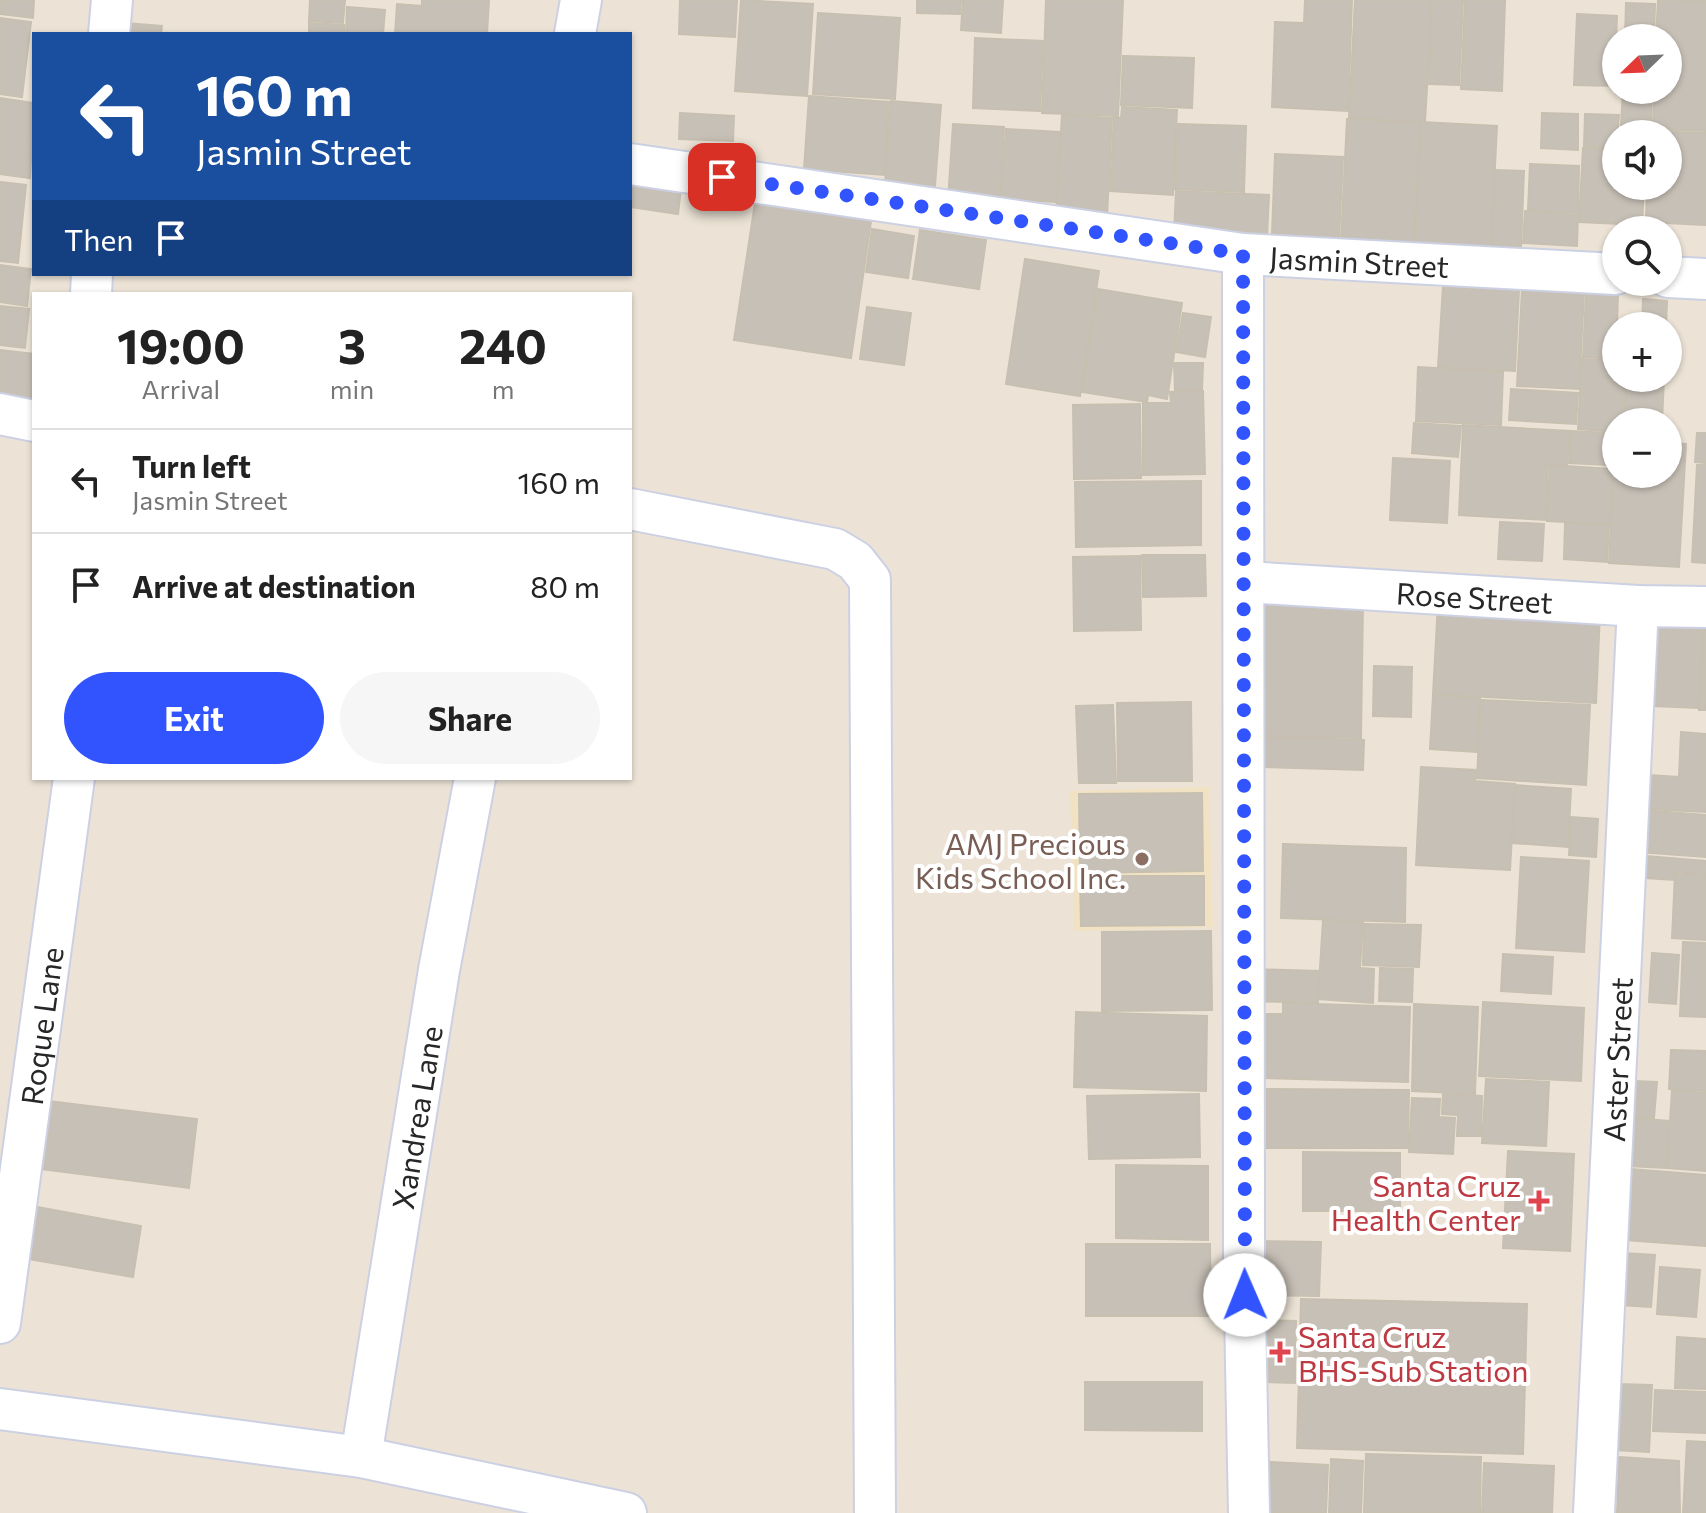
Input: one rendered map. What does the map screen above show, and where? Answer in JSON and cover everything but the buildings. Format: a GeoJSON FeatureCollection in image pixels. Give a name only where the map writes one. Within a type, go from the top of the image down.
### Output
{"type":"FeatureCollection","features":[{"type":"Feature","properties":{"kind":"street"},"geometry":{"type":"LineString","coordinates":[[109,32],[112,0]]}},
{"type":"Feature","properties":{"kind":"street"},"geometry":{"type":"LineString","coordinates":[[575,32],[581,0]]}},
{"type":"Feature","properties":{"kind":"street","name":"Jasmin Street"},"geometry":{"type":"LineString","coordinates":[[632,164],[1243,254],[1602,273]]}},
{"type":"Feature","properties":{"kind":"street"},"geometry":{"type":"LineString","coordinates":[[1243,254],[1244,1263],[1249,1513]]}},
{"type":"Feature","properties":{"kind":"street"},"geometry":{"type":"LineString","coordinates":[[1682,278],[1706,279]]}},
{"type":"Feature","properties":{"kind":"street"},"geometry":{"type":"LineString","coordinates":[[0,414],[32,421]]}},
{"type":"Feature","properties":{"kind":"street"},"geometry":{"type":"LineString","coordinates":[[632,509],[835,549],[855,561],[870,580],[875,1513]]}},
{"type":"Feature","properties":{"kind":"street","name":"Rose Street"},"geometry":{"type":"LineString","coordinates":[[1245,582],[1638,606],[1706,607]]}},
{"type":"Feature","properties":{"kind":"street","name":"Aster Street"},"geometry":{"type":"LineString","coordinates":[[1594,1513],[1638,606]]}},
{"type":"Feature","properties":{"kind":"street","name":"Roque Lane"},"geometry":{"type":"LineString","coordinates":[[0,1323],[74,780]]}},
{"type":"Feature","properties":{"kind":"street","name":"Xandrea Lane"},"geometry":{"type":"LineString","coordinates":[[361,1457],[439,970],[475,780]]}},
{"type":"Feature","properties":{"kind":"street"},"geometry":{"type":"LineString","coordinates":[[0,1409],[361,1457],[626,1513]]}},
{"type":"Feature","properties":{"kind":"shaded area","name":"AMJ Precious Kids School Inc."},"geometry":{"type":"Polygon","coordinates":[[[1209,787],[1213,927],[1074,931],[1070,791],[1209,787]]]}},
{"type":"Feature","properties":{"kind":"place","name":"AMJ Precious Kids School Inc."},"geometry":{"type":"Point","coordinates":[1142,859]}},
{"type":"Feature","properties":{"kind":"place","name":"Santa Cruz Health Center"},"geometry":{"type":"Point","coordinates":[1539,1201]}},
{"type":"Feature","properties":{"kind":"place","name":"Santa Cruz BHS-Sub Station"},"geometry":{"type":"Point","coordinates":[1280,1352]}},
{"type":"Feature","properties":{"kind":"route"},"geometry":{"type":"LineString","coordinates":[[722,177],[1243,254],[1245,1295]]}}]}
